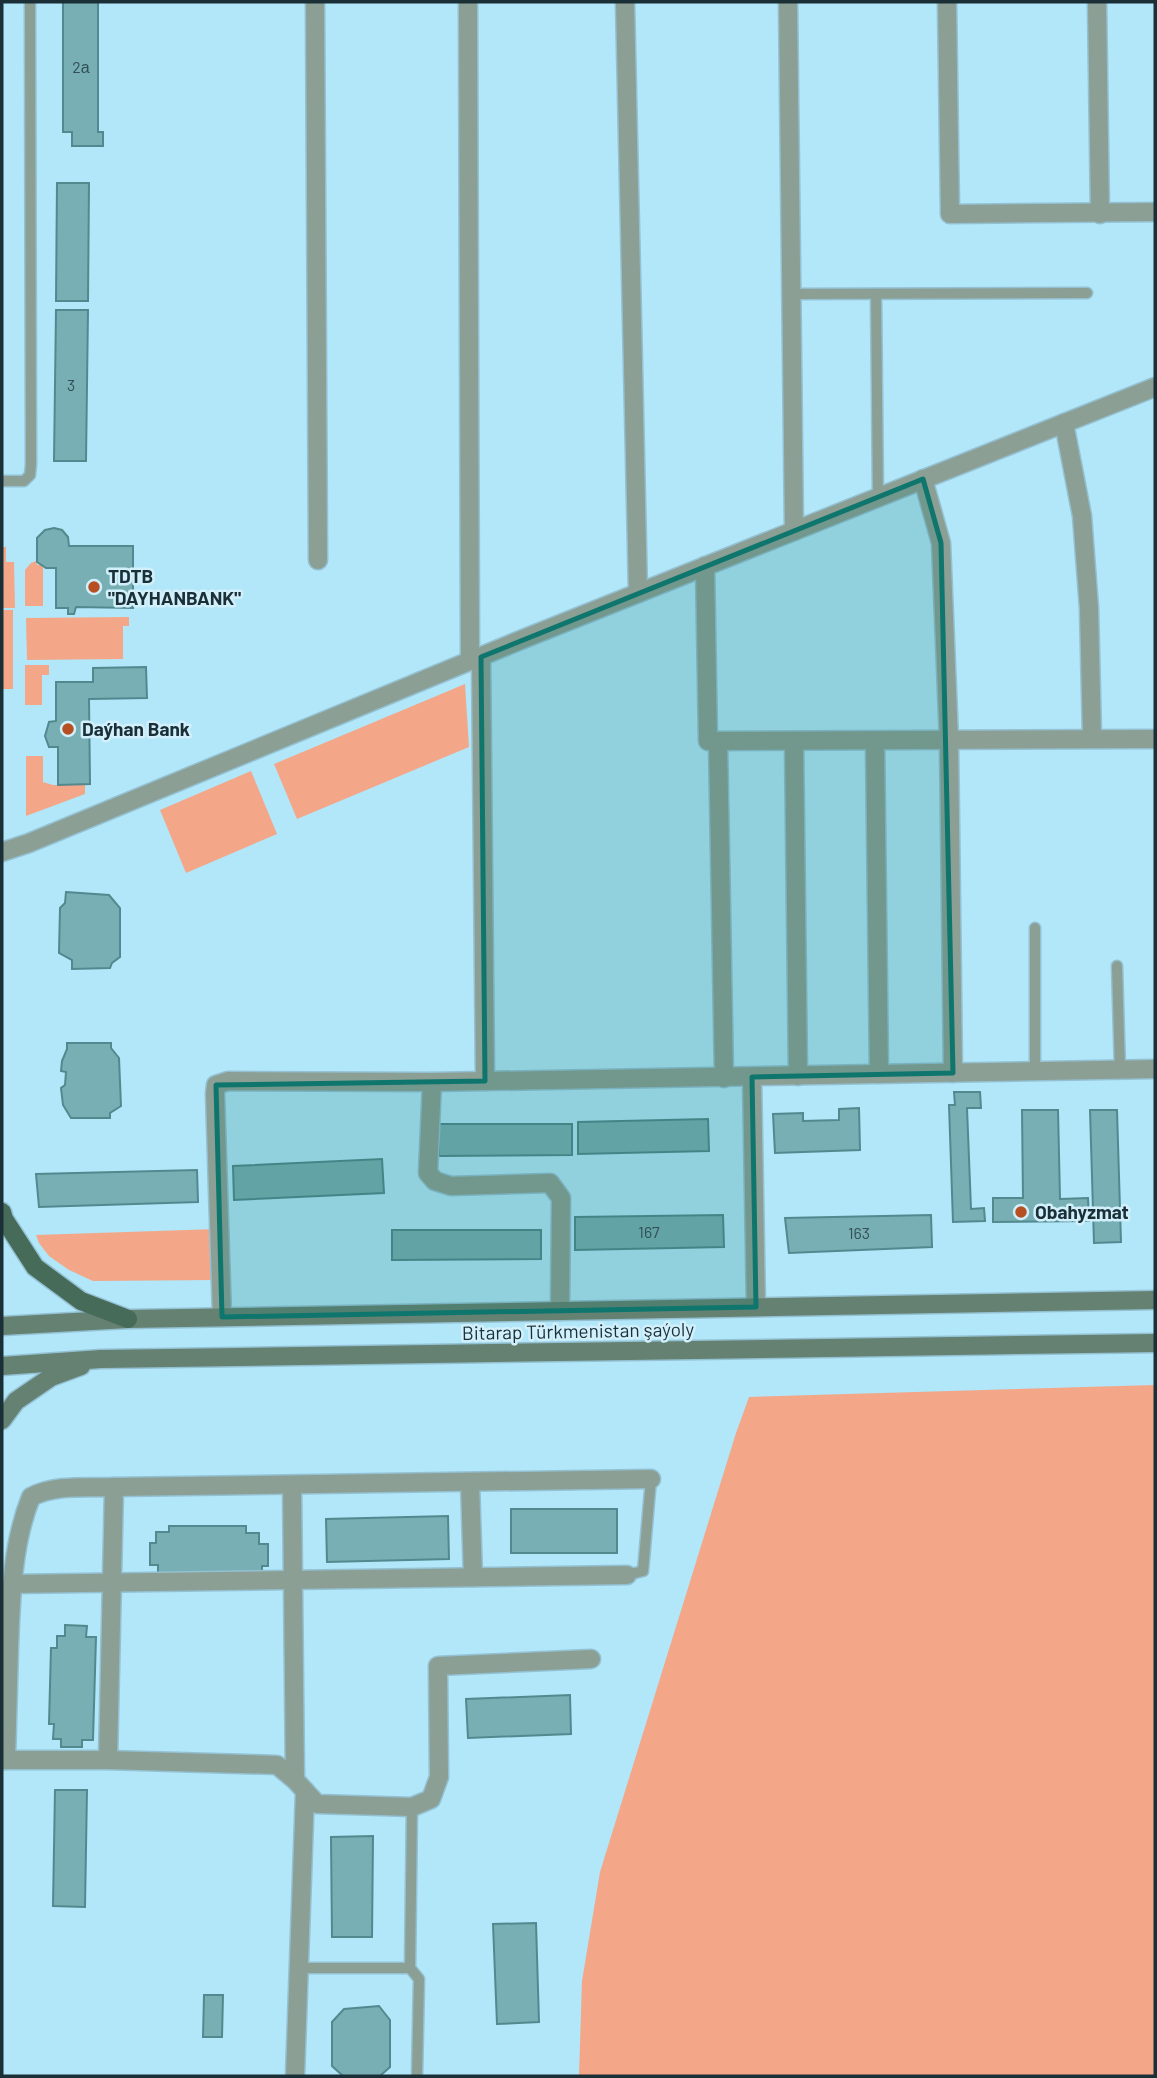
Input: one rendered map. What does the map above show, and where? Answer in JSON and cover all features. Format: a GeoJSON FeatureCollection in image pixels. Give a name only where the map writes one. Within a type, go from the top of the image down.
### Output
{"type":"FeatureCollection","features":[{"type":"Feature","properties":{"kind":"main road"},"geometry":{"type":"LineString","coordinates":[[2,1212],[35,1267],[81,1301],[128,1319]]}},
{"type":"Feature","properties":{"kind":"main road","name":"Bitarap Türkmenistan şaýoly"},"geometry":{"type":"LineString","coordinates":[[2,1326],[128,1319],[1155,1300]]}},
{"type":"Feature","properties":{"kind":"main road","name":"Bitarap Türkmenistan şaýoly"},"geometry":{"type":"LineString","coordinates":[[2,1366],[101,1359],[1155,1343]]}},
{"type":"Feature","properties":{"kind":"main road"},"geometry":{"type":"LineString","coordinates":[[2,1420],[16,1401],[51,1377],[101,1359]]}},
{"type":"Feature","properties":{"kind":"street"},"geometry":{"type":"LineString","coordinates":[[315,2],[318,560]]}},
{"type":"Feature","properties":{"kind":"street"},"geometry":{"type":"LineString","coordinates":[[468,2],[475,659],[485,1081]]}},
{"type":"Feature","properties":{"kind":"street"},"geometry":{"type":"LineString","coordinates":[[625,2],[638,593]]}},
{"type":"Feature","properties":{"kind":"street"},"geometry":{"type":"LineString","coordinates":[[788,2],[794,531]]}},
{"type":"Feature","properties":{"kind":"street"},"geometry":{"type":"LineString","coordinates":[[947,2],[950,214],[1155,212]]}},
{"type":"Feature","properties":{"kind":"street"},"geometry":{"type":"LineString","coordinates":[[1097,2],[1100,214]]}},
{"type":"Feature","properties":{"kind":"street"},"geometry":{"type":"LineString","coordinates":[[2,852],[29,844],[475,659],[1155,387]]}},
{"type":"Feature","properties":{"kind":"street"},"geometry":{"type":"LineString","coordinates":[[1064,423],[1082,516],[1089,608],[1092,738]]}},
{"type":"Feature","properties":{"kind":"street"},"geometry":{"type":"LineString","coordinates":[[923,480],[941,543],[949,740],[953,1073]]}},
{"type":"Feature","properties":{"kind":"street"},"geometry":{"type":"LineString","coordinates":[[705,566],[708,741],[1155,738]]}},
{"type":"Feature","properties":{"kind":"street"},"geometry":{"type":"LineString","coordinates":[[718,741],[724,1078]]}},
{"type":"Feature","properties":{"kind":"street"},"geometry":{"type":"LineString","coordinates":[[794,741],[798,1076]]}},
{"type":"Feature","properties":{"kind":"street"},"geometry":{"type":"LineString","coordinates":[[874,741],[879,1074]]}},
{"type":"Feature","properties":{"kind":"street"},"geometry":{"type":"LineString","coordinates":[[222,1317],[215,1094],[216,1085],[228,1081],[432,1082],[1155,1069]]}},
{"type":"Feature","properties":{"kind":"street"},"geometry":{"type":"LineString","coordinates":[[752,1077],[756,1307]]}},
{"type":"Feature","properties":{"kind":"street"},"geometry":{"type":"LineString","coordinates":[[432,1082],[428,1173],[435,1181],[450,1186],[550,1183],[561,1198],[560,1311]]}},
{"type":"Feature","properties":{"kind":"street"},"geometry":{"type":"LineString","coordinates":[[591,1659],[438,1666],[439,1777],[431,1799],[412,1807],[317,1804],[277,1765],[4,1760],[12,1584],[20,1532],[31,1497],[52,1489],[114,1487],[651,1479]]}},
{"type":"Feature","properties":{"kind":"street"},"geometry":{"type":"LineString","coordinates":[[470,1482],[474,1577]]}},
{"type":"Feature","properties":{"kind":"street"},"geometry":{"type":"LineString","coordinates":[[292,1485],[300,1785],[299,1968],[295,2076]]}},
{"type":"Feature","properties":{"kind":"street"},"geometry":{"type":"LineString","coordinates":[[108,1760],[114,1487]]}},
{"type":"Feature","properties":{"kind":"street"},"geometry":{"type":"LineString","coordinates":[[12,1584],[627,1575]]}},
{"type":"Feature","properties":{"kind":"lane"},"geometry":{"type":"LineString","coordinates":[[2,481],[23,481],[30,475],[31,464],[30,2]]}},
{"type":"Feature","properties":{"kind":"lane"},"geometry":{"type":"LineString","coordinates":[[792,294],[1087,293]]}},
{"type":"Feature","properties":{"kind":"lane"},"geometry":{"type":"LineString","coordinates":[[876,294],[878,497]]}},
{"type":"Feature","properties":{"kind":"lane"},"geometry":{"type":"LineString","coordinates":[[1035,928],[1035,1071]]}},
{"type":"Feature","properties":{"kind":"lane"},"geometry":{"type":"LineString","coordinates":[[1117,966],[1120,1070]]}},
{"type":"Feature","properties":{"kind":"lane"},"geometry":{"type":"LineString","coordinates":[[627,1575],[643,1571],[651,1479]]}},
{"type":"Feature","properties":{"kind":"lane"},"geometry":{"type":"LineString","coordinates":[[412,1807],[410,1968],[419,1979],[417,2076]]}},
{"type":"Feature","properties":{"kind":"lane"},"geometry":{"type":"LineString","coordinates":[[299,1968],[410,1968]]}},
{"type":"Feature","properties":{"kind":"highlighted area"},"geometry":{"type":"Polygon","coordinates":[[[923,479],[941,543],[953,1073],[752,1077],[756,1307],[222,1317],[216,1085],[485,1081],[481,657],[923,479]]]}},
{"type":"Feature","properties":{"kind":"shaded area"},"geometry":{"type":"Polygon","coordinates":[[[2,547],[6,547],[6,562],[14,562],[15,608],[2,608],[2,547]]]}},
{"type":"Feature","properties":{"kind":"shaded area"},"geometry":{"type":"Polygon","coordinates":[[[36,561],[37,565],[43,565],[43,606],[25,606],[25,570],[36,561]]]}},
{"type":"Feature","properties":{"kind":"shaded area"},"geometry":{"type":"Polygon","coordinates":[[[2,610],[13,610],[13,689],[2,689],[2,610]]]}},
{"type":"Feature","properties":{"kind":"shaded area"},"geometry":{"type":"Polygon","coordinates":[[[129,617],[129,626],[123,626],[123,659],[27,660],[26,618],[129,617]]]}},
{"type":"Feature","properties":{"kind":"shaded area"},"geometry":{"type":"Polygon","coordinates":[[[25,665],[49,665],[49,675],[42,675],[42,705],[25,705],[25,665]]]}},
{"type":"Feature","properties":{"kind":"shaded area"},"geometry":{"type":"Polygon","coordinates":[[[465,684],[469,747],[297,819],[274,764],[465,684]]]}},
{"type":"Feature","properties":{"kind":"shaded area"},"geometry":{"type":"Polygon","coordinates":[[[26,756],[43,756],[43,782],[53,785],[85,785],[85,794],[26,816],[26,756]]]}},
{"type":"Feature","properties":{"kind":"shaded area"},"geometry":{"type":"Polygon","coordinates":[[[251,771],[277,834],[186,873],[160,810],[251,771]]]}},
{"type":"Feature","properties":{"kind":"shaded area"},"geometry":{"type":"Polygon","coordinates":[[[217,1229],[217,1280],[93,1281],[69,1270],[49,1256],[36,1235],[217,1229]]]}},
{"type":"Feature","properties":{"kind":"shaded area"},"geometry":{"type":"Polygon","coordinates":[[[1155,1385],[1155,2076],[579,2076],[582,1981],[600,1872],[749,1397],[1155,1385]]]}},
{"type":"Feature","properties":{"kind":"building"},"geometry":{"type":"Polygon","coordinates":[[[63,2],[98,2],[98,132],[103,132],[103,146],[72,146],[72,132],[63,132],[63,2]]]}},
{"type":"Feature","properties":{"kind":"building"},"geometry":{"type":"Polygon","coordinates":[[[57,183],[89,183],[88,301],[56,301],[57,183]]]}},
{"type":"Feature","properties":{"kind":"building"},"geometry":{"type":"Polygon","coordinates":[[[56,310],[88,310],[86,461],[54,461],[56,310]]]}},
{"type":"Feature","properties":{"kind":"building","name":"TDTB \"DAYHANBANK\""},"geometry":{"type":"Polygon","coordinates":[[[45,530],[62,530],[68,537],[69,546],[133,546],[133,608],[76,607],[74,614],[68,614],[68,608],[56,608],[56,568],[46,568],[37,562],[37,538],[45,530]]]}},
{"type":"Feature","properties":{"kind":"building","name":"Daýhan Bank"},"geometry":{"type":"Polygon","coordinates":[[[146,667],[147,698],[89,699],[90,784],[58,785],[58,747],[49,747],[45,736],[49,722],[56,721],[56,682],[93,682],[93,668],[146,667]]]}},
{"type":"Feature","properties":{"kind":"building"},"geometry":{"type":"Polygon","coordinates":[[[66,892],[109,895],[120,908],[120,957],[110,968],[72,969],[72,960],[59,953],[60,908],[65,903],[66,892]]]}},
{"type":"Feature","properties":{"kind":"building"},"geometry":{"type":"Polygon","coordinates":[[[67,1043],[111,1043],[111,1048],[119,1058],[121,1106],[110,1113],[110,1118],[71,1118],[63,1105],[61,1088],[65,1085],[66,1072],[61,1071],[67,1043]]]}},
{"type":"Feature","properties":{"kind":"building"},"geometry":{"type":"Polygon","coordinates":[[[954,1092],[980,1092],[981,1108],[967,1108],[971,1209],[984,1208],[985,1221],[953,1222],[949,1105],[955,1105],[954,1092]]]}},
{"type":"Feature","properties":{"kind":"building"},"geometry":{"type":"Polygon","coordinates":[[[859,1108],[860,1150],[775,1153],[773,1114],[803,1113],[803,1121],[839,1120],[839,1109],[859,1108]]]}},
{"type":"Feature","properties":{"kind":"building"},"geometry":{"type":"Polygon","coordinates":[[[1022,1110],[1058,1110],[1060,1199],[1088,1198],[1089,1221],[993,1222],[993,1198],[1023,1198],[1022,1110]]]}},
{"type":"Feature","properties":{"kind":"building"},"geometry":{"type":"Polygon","coordinates":[[[1090,1110],[1117,1110],[1121,1242],[1094,1243],[1090,1110]]]}},
{"type":"Feature","properties":{"kind":"building"},"geometry":{"type":"Polygon","coordinates":[[[708,1119],[709,1151],[578,1154],[578,1122],[708,1119]]]}},
{"type":"Feature","properties":{"kind":"building"},"geometry":{"type":"Polygon","coordinates":[[[439,1124],[572,1124],[572,1155],[439,1156],[439,1124]]]}},
{"type":"Feature","properties":{"kind":"building"},"geometry":{"type":"Polygon","coordinates":[[[382,1159],[384,1193],[234,1200],[233,1166],[382,1159]]]}},
{"type":"Feature","properties":{"kind":"building"},"geometry":{"type":"Polygon","coordinates":[[[197,1170],[198,1202],[39,1207],[36,1174],[197,1170]]]}},
{"type":"Feature","properties":{"kind":"building"},"geometry":{"type":"Polygon","coordinates":[[[723,1215],[724,1247],[575,1250],[575,1217],[723,1215]]]}},
{"type":"Feature","properties":{"kind":"building"},"geometry":{"type":"Polygon","coordinates":[[[931,1215],[932,1247],[789,1253],[785,1218],[931,1215]]]}},
{"type":"Feature","properties":{"kind":"building"},"geometry":{"type":"Polygon","coordinates":[[[392,1230],[541,1230],[541,1259],[392,1260],[392,1230]]]}},
{"type":"Feature","properties":{"kind":"building"},"geometry":{"type":"Polygon","coordinates":[[[511,1509],[617,1509],[617,1553],[511,1553],[511,1509]]]}},
{"type":"Feature","properties":{"kind":"building"},"geometry":{"type":"Polygon","coordinates":[[[448,1516],[449,1559],[327,1562],[326,1519],[448,1516]]]}},
{"type":"Feature","properties":{"kind":"building"},"geometry":{"type":"Polygon","coordinates":[[[169,1526],[246,1526],[246,1533],[259,1533],[259,1544],[268,1544],[268,1566],[262,1566],[262,1574],[158,1575],[158,1565],[150,1565],[150,1543],[156,1543],[156,1532],[169,1532],[169,1526]]]}},
{"type":"Feature","properties":{"kind":"building"},"geometry":{"type":"Polygon","coordinates":[[[65,1625],[87,1626],[86,1637],[96,1637],[93,1740],[82,1740],[82,1747],[61,1747],[61,1739],[53,1739],[54,1724],[49,1724],[51,1648],[57,1648],[57,1636],[65,1636],[65,1625]]]}},
{"type":"Feature","properties":{"kind":"building"},"geometry":{"type":"Polygon","coordinates":[[[570,1695],[571,1734],[468,1738],[466,1699],[570,1695]]]}},
{"type":"Feature","properties":{"kind":"building"},"geometry":{"type":"Polygon","coordinates":[[[55,1790],[87,1790],[85,1907],[53,1906],[55,1790]]]}},
{"type":"Feature","properties":{"kind":"building"},"geometry":{"type":"Polygon","coordinates":[[[373,1836],[372,1937],[332,1937],[331,1837],[373,1836]]]}},
{"type":"Feature","properties":{"kind":"building"},"geometry":{"type":"Polygon","coordinates":[[[536,1923],[539,2022],[497,2024],[493,1924],[536,1923]]]}},
{"type":"Feature","properties":{"kind":"building"},"geometry":{"type":"Polygon","coordinates":[[[204,1995],[223,1995],[222,2037],[203,2037],[204,1995]]]}},
{"type":"Feature","properties":{"kind":"building"},"geometry":{"type":"Polygon","coordinates":[[[379,2006],[390,2020],[390,2067],[380,2076],[343,2076],[332,2066],[332,2022],[344,2009],[379,2006]]]}},
{"type":"Feature","properties":{"kind":"place","name":"TDTB \"DAYHANBANK\""},"geometry":{"type":"Point","coordinates":[94,587]}},
{"type":"Feature","properties":{"kind":"place","name":"Daýhan Bank"},"geometry":{"type":"Point","coordinates":[68,729]}},
{"type":"Feature","properties":{"kind":"place","name":"Obahyzmat"},"geometry":{"type":"Point","coordinates":[1021,1212]}}]}
